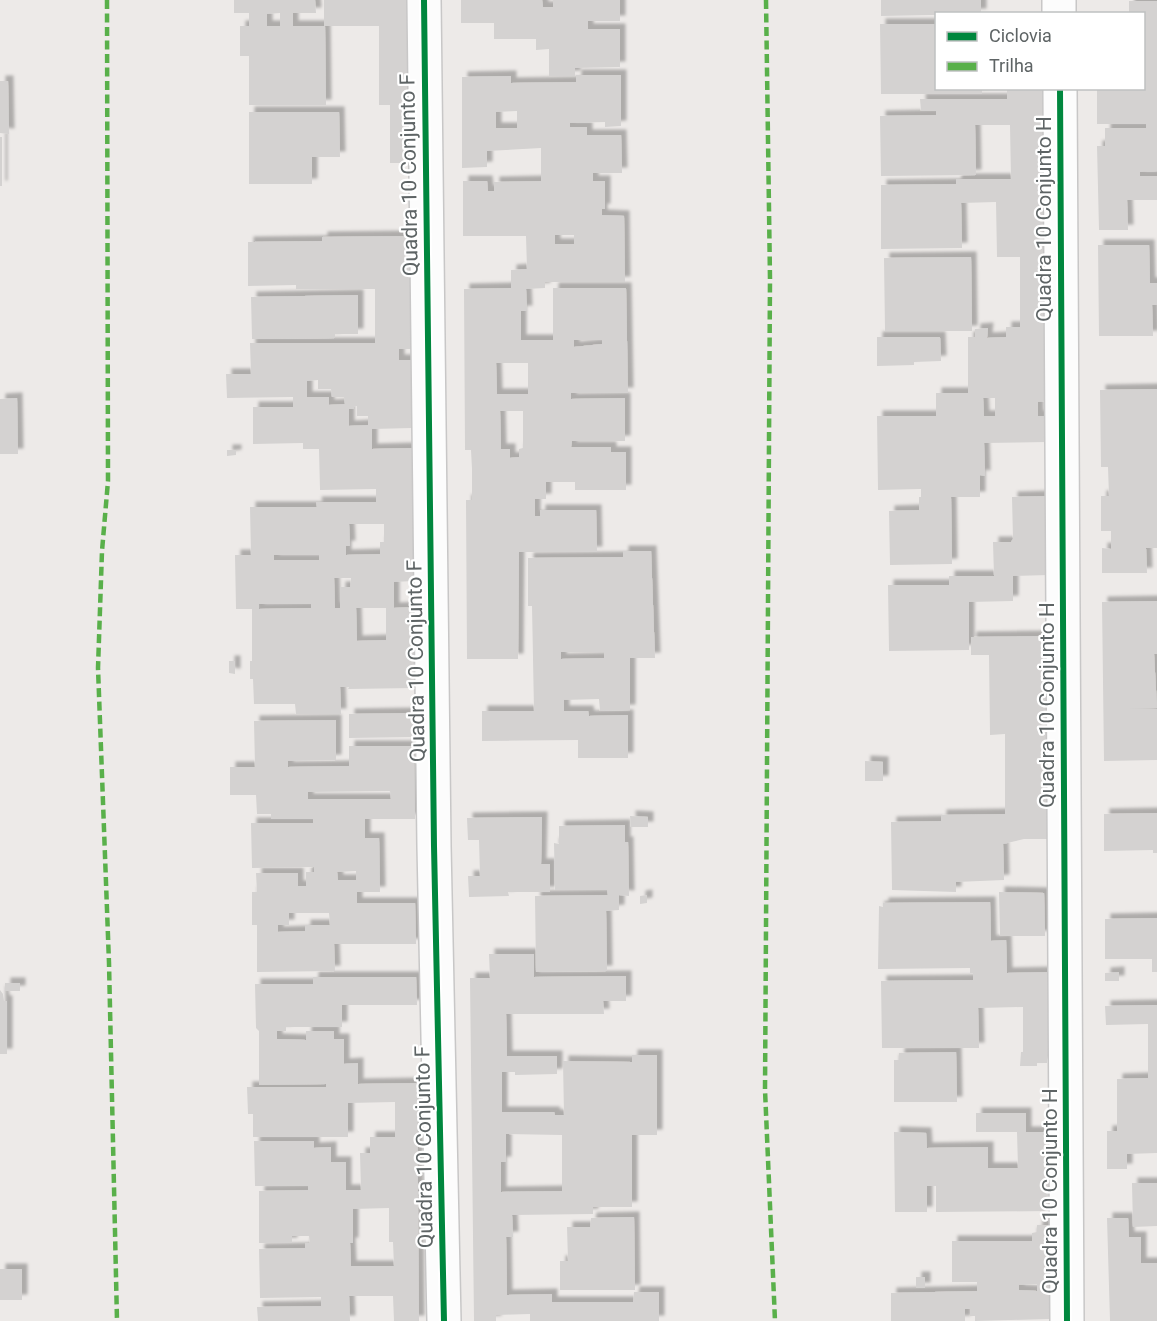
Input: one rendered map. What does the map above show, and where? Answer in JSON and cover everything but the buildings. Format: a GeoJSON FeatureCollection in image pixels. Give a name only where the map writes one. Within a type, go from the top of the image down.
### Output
{"type":"FeatureCollection","features":[{"type":"Feature","properties":{"kind":"street","name":"Quadra 10 Conjunto F"},"geometry":{"type":"LineString","coordinates":[[424,0],[434,846],[444,1321]]}},
{"type":"Feature","properties":{"kind":"street","name":"Quadra 10 Conjunto H"},"geometry":{"type":"LineString","coordinates":[[1060,90],[1067,1321]]}},
{"type":"Feature","properties":{"kind":"marked path"},"geometry":{"type":"LineString","coordinates":[[107,0],[108,481],[102,551],[98,668],[109,963],[117,1321]]}},
{"type":"Feature","properties":{"kind":"marked path"},"geometry":{"type":"LineString","coordinates":[[766,0],[770,279],[765,1090],[775,1321]]}},
{"type":"Feature","properties":{"kind":"cycle path"},"geometry":{"type":"LineString","coordinates":[[424,0],[434,846],[444,1321]]}},
{"type":"Feature","properties":{"kind":"cycle path"},"geometry":{"type":"LineString","coordinates":[[1060,90],[1067,1321]]}}]}
